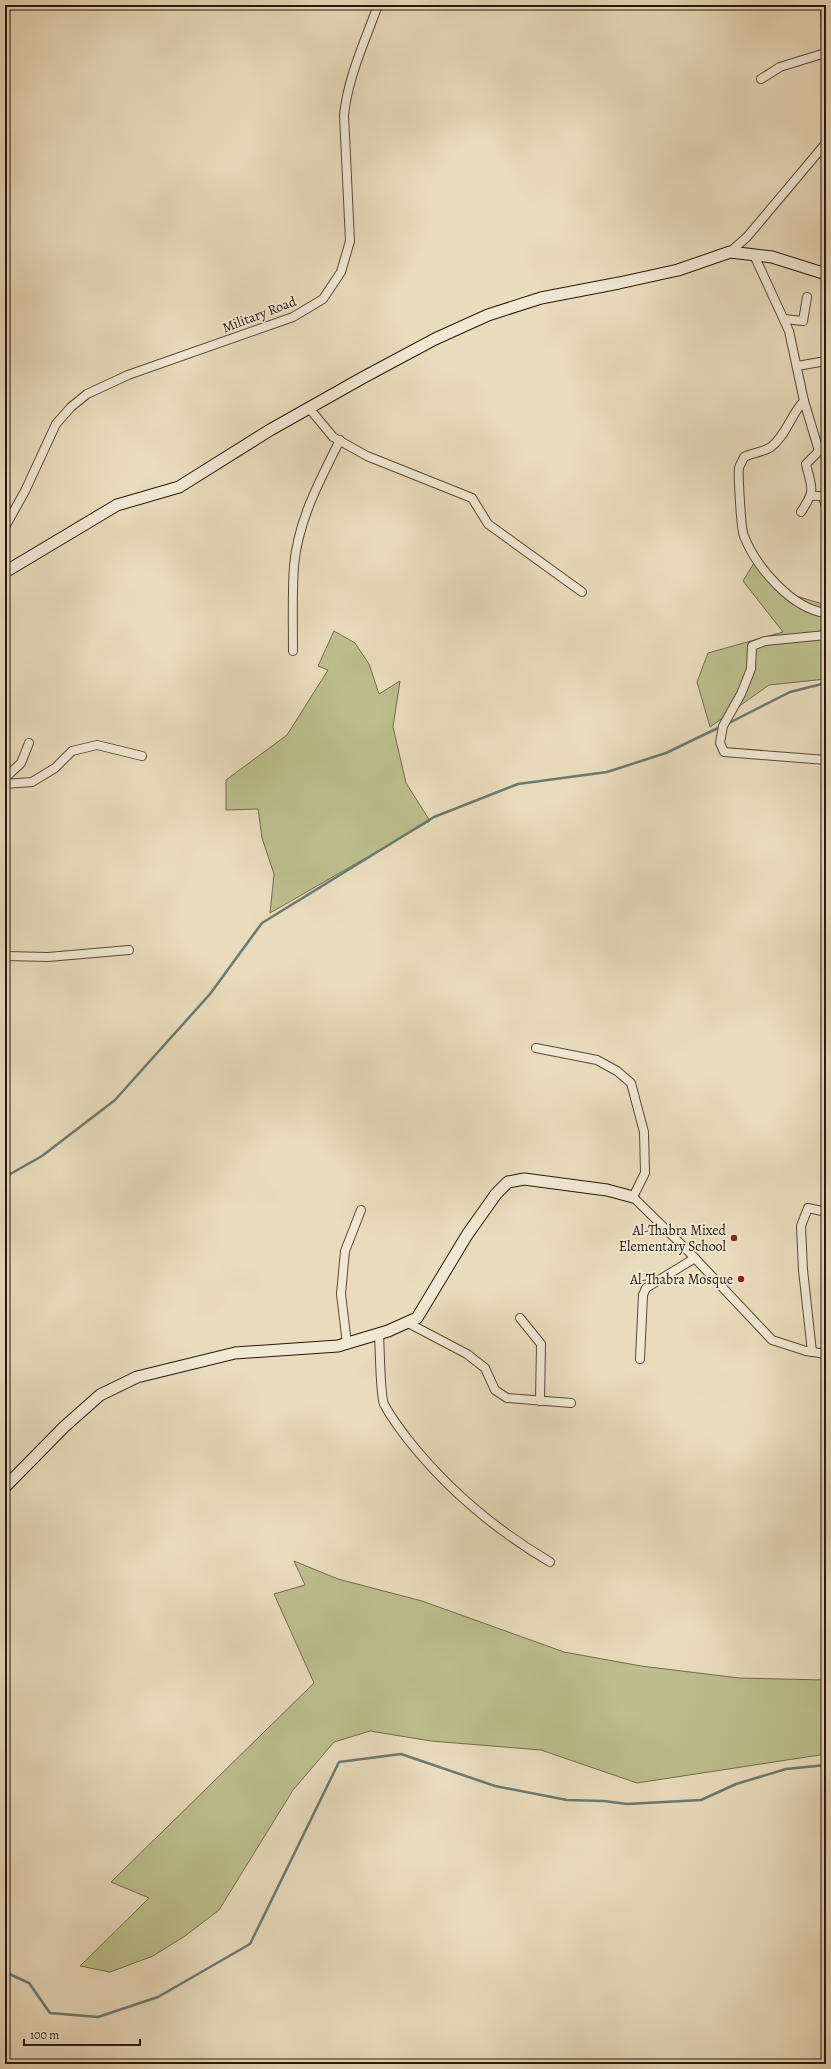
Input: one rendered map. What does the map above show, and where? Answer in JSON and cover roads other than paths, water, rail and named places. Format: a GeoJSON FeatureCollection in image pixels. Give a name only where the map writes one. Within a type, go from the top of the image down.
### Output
{"type":"FeatureCollection","features":[{"type":"Feature","properties":{"kind":"street","name":"Military Road"},"geometry":{"type":"LineString","coordinates":[[5,527],[25,491],[56,424],[71,407],[87,394],[128,375],[293,316],[323,299],[333,286],[341,272],[350,241],[344,115],[346,100],[351,79],[378,5]]}},
{"type":"Feature","properties":{"kind":"street"},"geometry":{"type":"LineString","coordinates":[[761,78],[780,67],[825,56],[825,5]]}},
{"type":"Feature","properties":{"kind":"street"},"geometry":{"type":"LineString","coordinates":[[5,572],[117,505],[179,488],[270,430],[309,408],[435,339],[488,315],[541,298],[620,284],[678,270],[730,252],[747,237],[826,143]]}},
{"type":"Feature","properties":{"kind":"street"},"geometry":{"type":"LineString","coordinates":[[730,252],[772,257],[826,274]]}},
{"type":"Feature","properties":{"kind":"street"},"geometry":{"type":"LineString","coordinates":[[754,255],[789,331],[804,400],[819,452],[806,464],[812,496],[801,512]]}},
{"type":"Feature","properties":{"kind":"street"},"geometry":{"type":"LineString","coordinates":[[784,319],[803,321],[807,297]]}},
{"type":"Feature","properties":{"kind":"street"},"geometry":{"type":"LineString","coordinates":[[797,366],[826,361]]}},
{"type":"Feature","properties":{"kind":"street"},"geometry":{"type":"LineString","coordinates":[[804,400],[796,409],[782,433],[770,448],[753,452],[744,457],[739,469],[743,535],[757,560],[782,590],[814,612],[826,614]]}},
{"type":"Feature","properties":{"kind":"street"},"geometry":{"type":"LineString","coordinates":[[309,408],[333,437],[367,456],[472,498],[488,524],[582,592]]}},
{"type":"Feature","properties":{"kind":"street"},"geometry":{"type":"LineString","coordinates":[[293,651],[294,565],[303,523],[314,491],[340,440]]}},
{"type":"Feature","properties":{"kind":"street"},"geometry":{"type":"LineString","coordinates":[[812,496],[824,496],[826,507]]}},
{"type":"Feature","properties":{"kind":"street"},"geometry":{"type":"LineString","coordinates":[[826,634],[765,641],[752,646],[751,669],[741,694],[723,726],[720,743],[724,752],[826,760]]}},
{"type":"Feature","properties":{"kind":"street"},"geometry":{"type":"LineString","coordinates":[[5,778],[21,763],[29,743]]}},
{"type":"Feature","properties":{"kind":"street"},"geometry":{"type":"LineString","coordinates":[[5,784],[32,782],[55,768],[72,751],[97,745],[142,756]]}},
{"type":"Feature","properties":{"kind":"street"},"geometry":{"type":"LineString","coordinates":[[5,956],[48,957],[130,950]]}},
{"type":"Feature","properties":{"kind":"street"},"geometry":{"type":"LineString","coordinates":[[536,1048],[597,1060],[617,1071],[631,1083],[638,1101],[644,1132],[645,1173],[633,1197]]}},
{"type":"Feature","properties":{"kind":"street"},"geometry":{"type":"LineString","coordinates":[[5,1487],[64,1427],[100,1395],[137,1378],[235,1353],[338,1346],[379,1334],[417,1318],[467,1235],[496,1194],[508,1182],[530,1180],[607,1190],[633,1197],[695,1258],[772,1340],[812,1352],[826,1354]]}},
{"type":"Feature","properties":{"kind":"street"},"geometry":{"type":"LineString","coordinates":[[812,1352],[802,1270],[801,1226],[808,1208],[822,1211],[826,1208]]}},
{"type":"Feature","properties":{"kind":"street"},"geometry":{"type":"LineString","coordinates":[[347,1344],[341,1294],[345,1251],[361,1210]]}},
{"type":"Feature","properties":{"kind":"street"},"geometry":{"type":"LineString","coordinates":[[640,1359],[643,1294],[646,1288],[695,1258]]}},
{"type":"Feature","properties":{"kind":"street"},"geometry":{"type":"LineString","coordinates":[[520,1318],[541,1344],[540,1401]]}},
{"type":"Feature","properties":{"kind":"street"},"geometry":{"type":"LineString","coordinates":[[408,1322],[467,1354],[484,1368],[495,1390],[507,1398],[571,1403]]}},
{"type":"Feature","properties":{"kind":"street"},"geometry":{"type":"LineString","coordinates":[[379,1334],[384,1402],[398,1426],[419,1454],[464,1499],[522,1546],[550,1562]]}},
{"type":"Feature","properties":{"kind":"waterway"},"geometry":{"type":"LineString","coordinates":[[727,724],[790,692],[826,683]]}},
{"type":"Feature","properties":{"kind":"waterway"},"geometry":{"type":"LineString","coordinates":[[5,1177],[42,1156],[115,1100],[210,994],[262,923],[434,817],[518,784],[607,772],[666,753],[720,727]]}},
{"type":"Feature","properties":{"kind":"waterway"},"geometry":{"type":"LineString","coordinates":[[5,1972],[29,1983],[50,2013],[98,2017],[158,1997],[250,1944],[339,1762],[401,1754],[495,1786],[567,1800],[604,1801],[627,1804],[701,1800],[736,1784],[786,1769],[826,1765]]}},
{"type":"Feature","properties":{"kind":"place","name":"Al-Thabra Mixed Elementary School"},"geometry":{"type":"Point","coordinates":[734,1238]}},
{"type":"Feature","properties":{"kind":"place","name":"Al-Thabra Mosque"},"geometry":{"type":"Point","coordinates":[741,1279]}}]}
